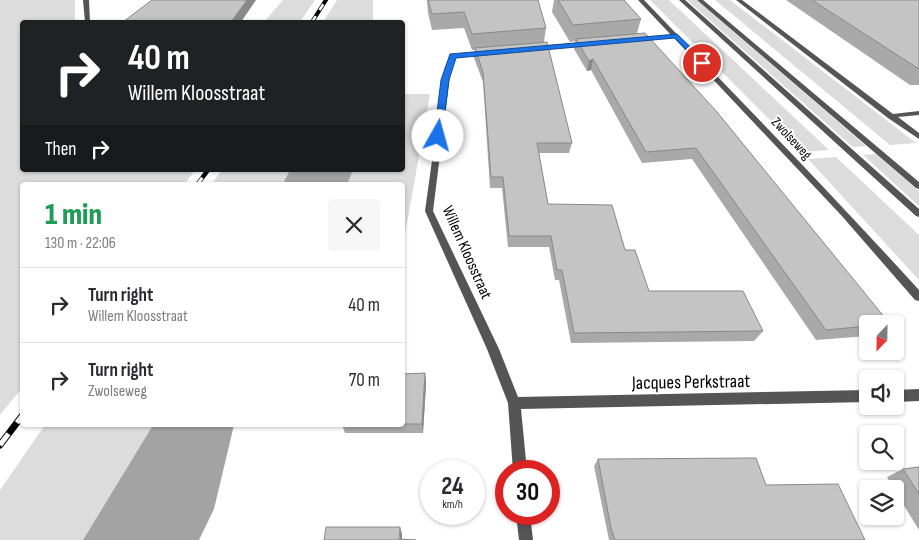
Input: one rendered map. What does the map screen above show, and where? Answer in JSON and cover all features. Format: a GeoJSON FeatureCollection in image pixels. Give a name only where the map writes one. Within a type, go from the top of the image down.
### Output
{"type":"FeatureCollection","features":[{"type":"Feature","properties":{"kind":"street"},"geometry":{"type":"LineString","coordinates":[[86,0],[88,20]]}},
{"type":"Feature","properties":{"kind":"street","name":"Zwolseweg"},"geometry":{"type":"LineString","coordinates":[[641,0],[844,213],[919,297]]}},
{"type":"Feature","properties":{"kind":"street","name":"Zwolseweg"},"geometry":{"type":"LineString","coordinates":[[682,0],[919,214]]}},
{"type":"Feature","properties":{"kind":"street"},"geometry":{"type":"LineString","coordinates":[[700,0],[919,186]]}},
{"type":"Feature","properties":{"kind":"street"},"geometry":{"type":"LineString","coordinates":[[739,0],[919,137]]}},
{"type":"Feature","properties":{"kind":"street"},"geometry":{"type":"LineString","coordinates":[[628,40],[677,36]]}},
{"type":"Feature","properties":{"kind":"street"},"geometry":{"type":"LineString","coordinates":[[531,49],[599,43]]}},
{"type":"Feature","properties":{"kind":"street","name":"Willem Kloosstraat"},"geometry":{"type":"LineString","coordinates":[[492,52],[453,56],[448,67],[429,211],[493,349],[514,403],[519,460]]}},
{"type":"Feature","properties":{"kind":"street"},"geometry":{"type":"LineString","coordinates":[[891,116],[919,113]]}},
{"type":"Feature","properties":{"kind":"street"},"geometry":{"type":"LineString","coordinates":[[904,396],[919,395]]}},
{"type":"Feature","properties":{"kind":"street","name":"Jacques Perkstraat"},"geometry":{"type":"LineString","coordinates":[[514,403],[859,396]]}},
{"type":"Feature","properties":{"kind":"street"},"geometry":{"type":"LineString","coordinates":[[524,525],[526,540]]}},
{"type":"Feature","properties":{"kind":"shaded area"},"geometry":{"type":"Polygon","coordinates":[[[0,0],[75,0],[75,20],[20,20],[20,172],[194,172],[186,182],[20,182],[20,390],[0,415],[0,0]]]}},
{"type":"Feature","properties":{"kind":"shaded area"},"geometry":{"type":"Polygon","coordinates":[[[283,0],[315,0],[301,20],[266,20],[283,0]]]}},
{"type":"Feature","properties":{"kind":"shaded area"},"geometry":{"type":"Polygon","coordinates":[[[337,0],[373,0],[373,20],[324,20],[337,0]]]}},
{"type":"Feature","properties":{"kind":"shaded area"},"geometry":{"type":"Polygon","coordinates":[[[650,0],[669,0],[829,150],[802,152],[650,0]]]}},
{"type":"Feature","properties":{"kind":"shaded area"},"geometry":{"type":"Polygon","coordinates":[[[687,0],[697,0],[866,146],[853,147],[687,0]]]}},
{"type":"Feature","properties":{"kind":"shaded area"},"geometry":{"type":"Polygon","coordinates":[[[715,0],[730,0],[916,143],[890,145],[715,0]]]}},
{"type":"Feature","properties":{"kind":"shaded area"},"geometry":{"type":"Polygon","coordinates":[[[405,94],[430,94],[405,235],[405,182],[348,182],[352,172],[405,172],[405,94]]]}},
{"type":"Feature","properties":{"kind":"shaded area"},"geometry":{"type":"Polygon","coordinates":[[[876,154],[919,191],[919,206],[863,155],[876,154]]]}},
{"type":"Feature","properties":{"kind":"shaded area"},"geometry":{"type":"Polygon","coordinates":[[[836,157],[919,235],[919,280],[808,159],[836,157]]]}},
{"type":"Feature","properties":{"kind":"shaded area"},"geometry":{"type":"Polygon","coordinates":[[[221,172],[289,172],[284,182],[213,182],[221,172]]]}},
{"type":"Feature","properties":{"kind":"shaded area"},"geometry":{"type":"Polygon","coordinates":[[[289,172],[352,172],[348,182],[284,182],[289,172]]]}},
{"type":"Feature","properties":{"kind":"shaded area"},"geometry":{"type":"Polygon","coordinates":[[[44,427],[152,427],[83,540],[0,540],[0,490],[44,427]]]}},
{"type":"Feature","properties":{"kind":"shaded area"},"geometry":{"type":"Polygon","coordinates":[[[152,427],[234,427],[214,509],[199,540],[83,540],[152,427]]]}},
{"type":"Feature","properties":{"kind":"building"},"geometry":{"type":"Polygon","coordinates":[[[152,0],[247,0],[232,20],[126,20],[152,0]]]}},
{"type":"Feature","properties":{"kind":"building"},"geometry":{"type":"Polygon","coordinates":[[[428,0],[538,0],[546,28],[472,34],[464,12],[432,14],[428,0]]]}},
{"type":"Feature","properties":{"kind":"building"},"geometry":{"type":"Polygon","coordinates":[[[558,0],[624,0],[641,19],[573,25],[558,0]]]}},
{"type":"Feature","properties":{"kind":"building"},"geometry":{"type":"Polygon","coordinates":[[[812,0],[919,0],[919,69],[812,0]]]}},
{"type":"Feature","properties":{"kind":"building"},"geometry":{"type":"Polygon","coordinates":[[[645,33],[717,112],[883,315],[859,315],[859,327],[826,330],[696,148],[646,152],[593,59],[589,61],[576,39],[645,33]]]}},
{"type":"Feature","properties":{"kind":"building"},"geometry":{"type":"Polygon","coordinates":[[[547,42],[572,143],[537,143],[548,204],[612,205],[625,250],[635,250],[649,291],[743,291],[763,331],[574,333],[562,270],[557,270],[551,236],[509,236],[503,177],[491,177],[483,72],[475,48],[547,42]]]}},
{"type":"Feature","properties":{"kind":"building"},"geometry":{"type":"Polygon","coordinates":[[[425,373],[422,424],[405,424],[405,374],[425,373]]]}},
{"type":"Feature","properties":{"kind":"building"},"geometry":{"type":"Polygon","coordinates":[[[756,458],[766,485],[838,484],[865,540],[615,540],[598,459],[756,458]]]}},
{"type":"Feature","properties":{"kind":"building"},"geometry":{"type":"Polygon","coordinates":[[[919,467],[919,494],[904,470],[919,467]]]}},
{"type":"Feature","properties":{"kind":"building"},"geometry":{"type":"Polygon","coordinates":[[[326,527],[400,527],[399,539],[416,540],[324,540],[326,527]]]}},
{"type":"Feature","properties":{"kind":"railway"},"geometry":{"type":"LineString","coordinates":[[313,20],[326,0]]}},
{"type":"Feature","properties":{"kind":"railway"},"geometry":{"type":"LineString","coordinates":[[199,182],[207,172]]}},
{"type":"Feature","properties":{"kind":"railway"},"geometry":{"type":"LineString","coordinates":[[0,445],[20,419]]}},
{"type":"Feature","properties":{"kind":"route"},"geometry":{"type":"LineString","coordinates":[[438,136],[445,80],[453,56],[677,36],[702,63]]}}]}
